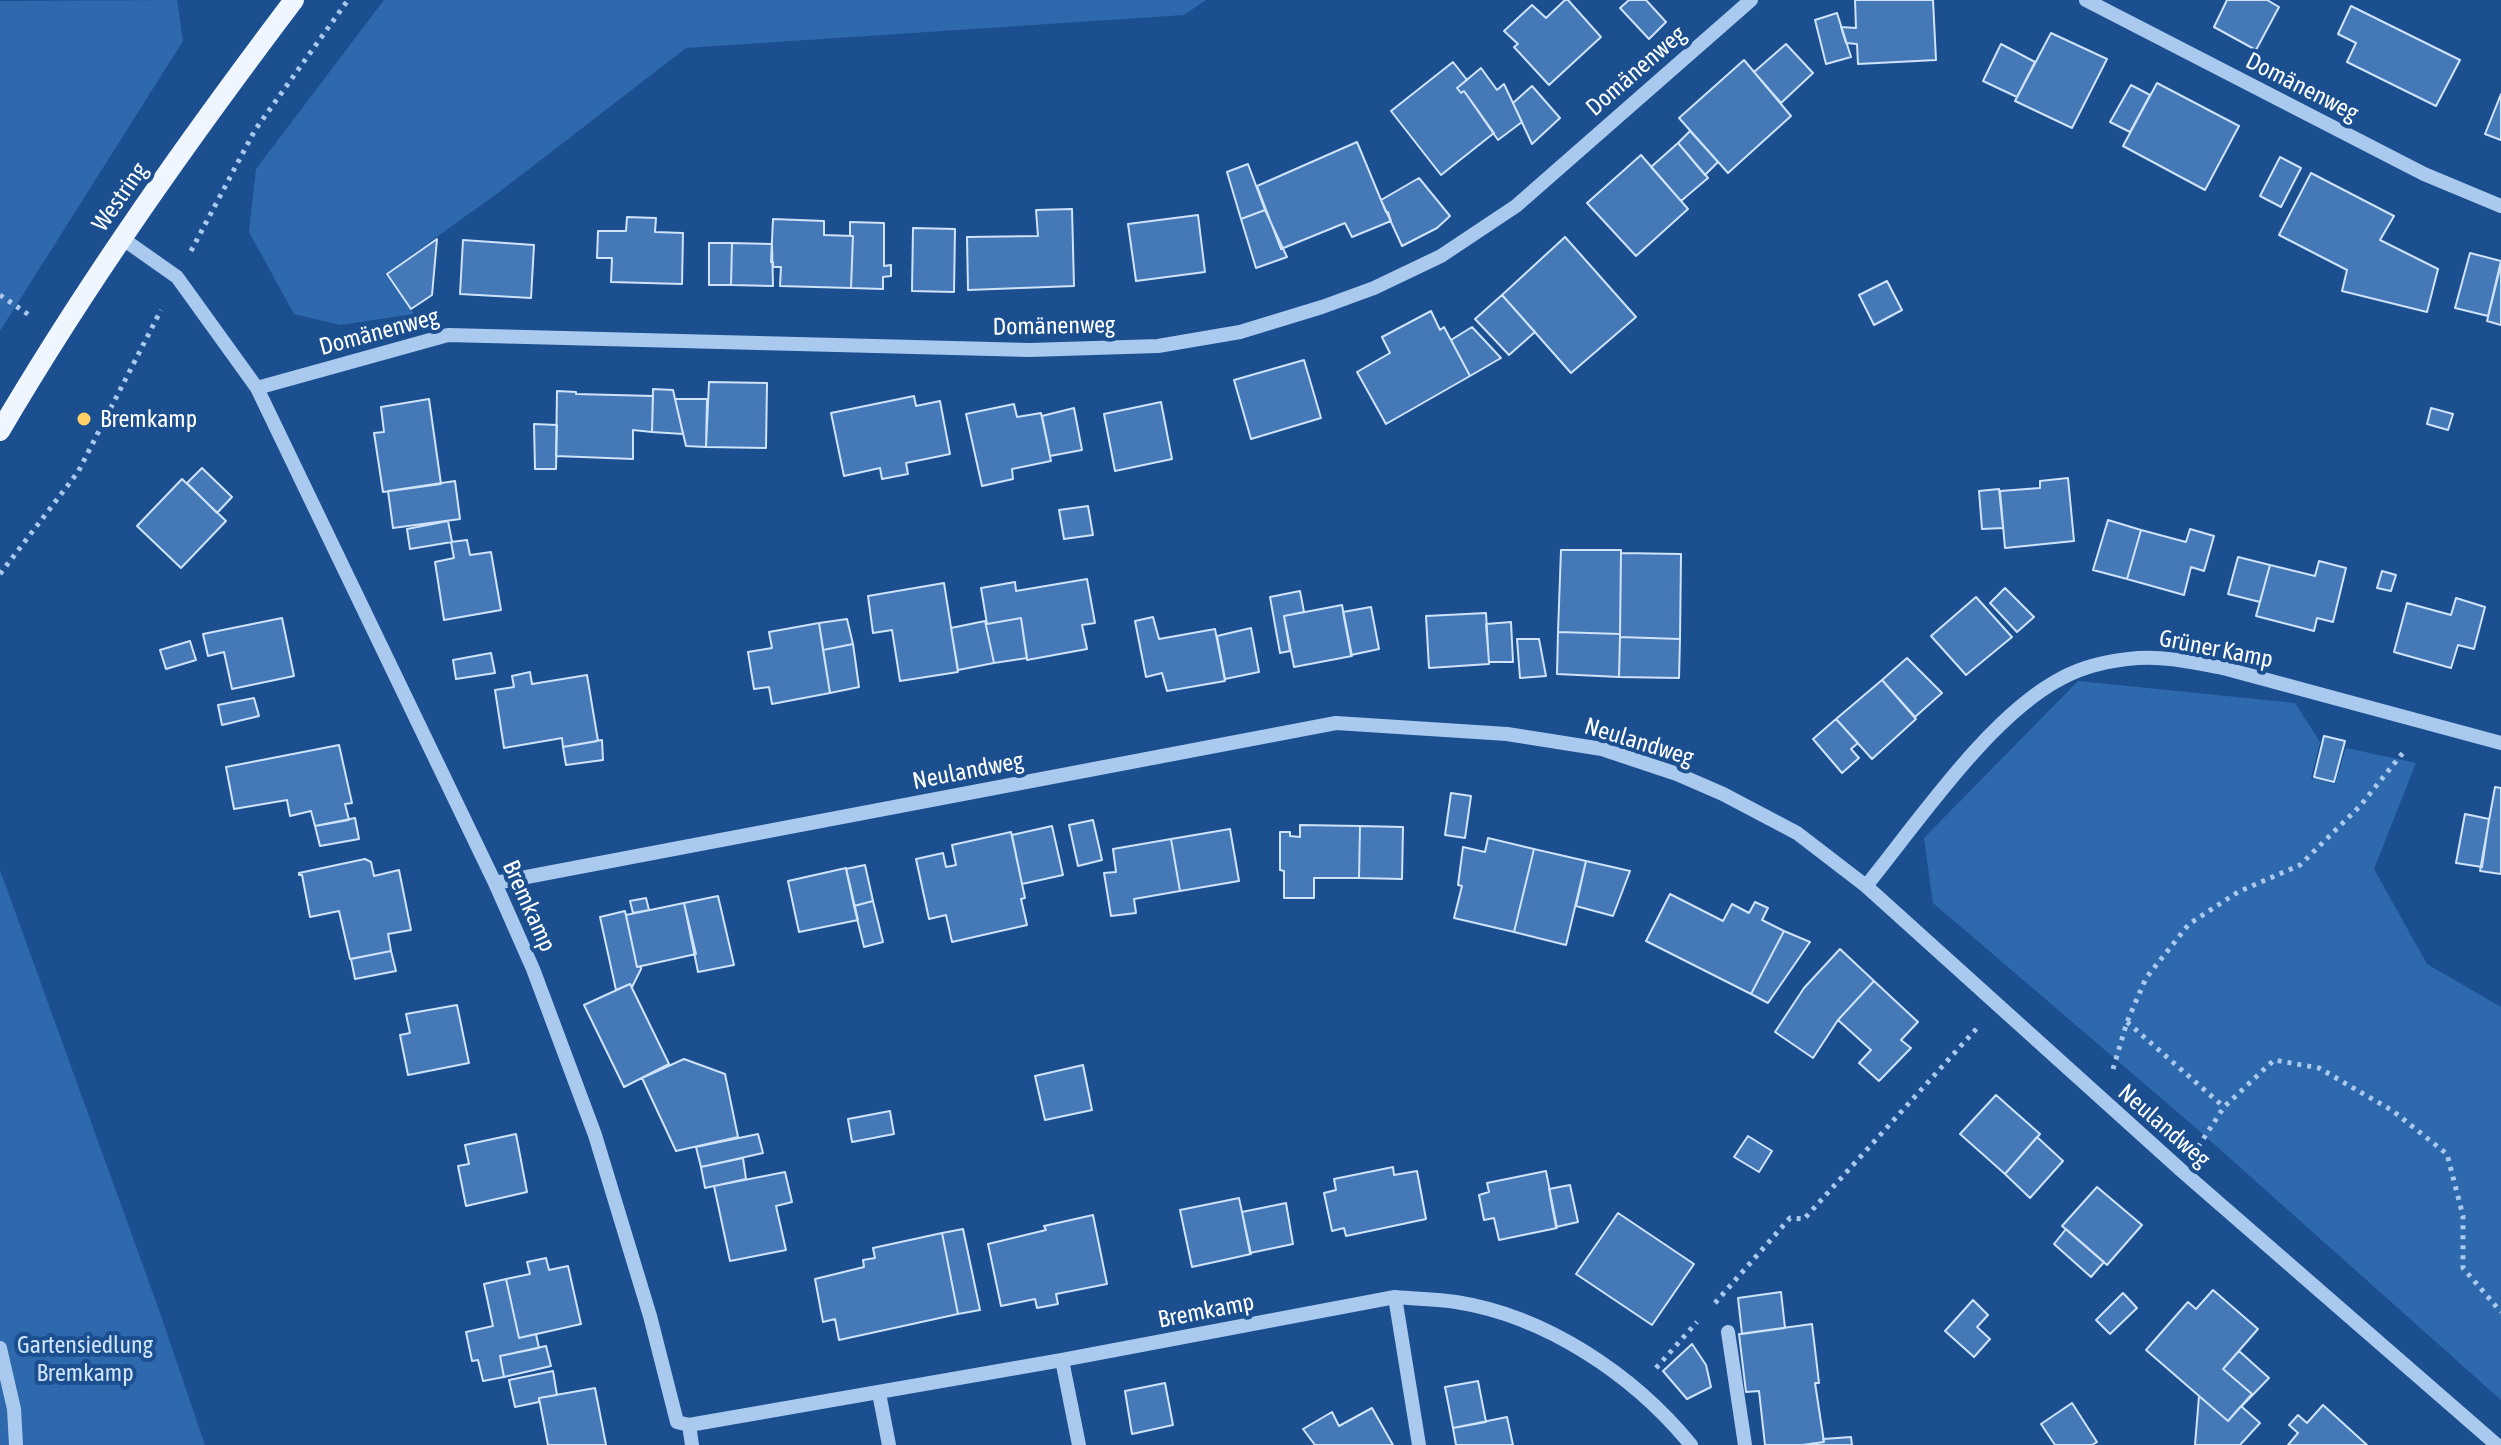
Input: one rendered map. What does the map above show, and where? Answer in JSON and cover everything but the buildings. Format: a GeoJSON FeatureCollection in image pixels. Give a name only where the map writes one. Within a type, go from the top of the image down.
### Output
{"type":"FeatureCollection","features":[{"type":"Feature","properties":{"kind":"main road","name":"Westring"},"geometry":{"type":"LineString","coordinates":[[0,431],[57,334],[220,98],[294,0]]}},
{"type":"Feature","properties":{"kind":"street","name":"Domänenweg"},"geometry":{"type":"LineString","coordinates":[[257,388],[448,335],[1030,350],[1158,346],[1240,332],[1374,288],[1441,256],[1516,206],[1751,0]]}},
{"type":"Feature","properties":{"kind":"street","name":"Domänenweg"},"geometry":{"type":"LineString","coordinates":[[2086,0],[2424,174],[2501,206]]}},
{"type":"Feature","properties":{"kind":"street","name":"Bremkamp"},"geometry":{"type":"LineString","coordinates":[[123,239],[177,277],[257,388],[495,883],[533,969],[595,1135],[650,1316],[677,1422],[689,1425],[879,1393],[1395,1297],[1456,1302],[1505,1315],[1547,1332],[1636,1390],[1668,1417],[1691,1445]]}},
{"type":"Feature","properties":{"kind":"street","name":"Grüner Kamp"},"geometry":{"type":"LineString","coordinates":[[1866,886],[2007,717],[2062,678],[2098,664],[2139,658],[2179,660],[2223,668],[2501,743]]}},
{"type":"Feature","properties":{"kind":"street","name":"Neulandweg"},"geometry":{"type":"LineString","coordinates":[[495,883],[1336,723],[1507,734],[1602,749],[1677,774],[1723,794],[1797,833],[1866,886],[2101,1100],[2497,1445]]}},
{"type":"Feature","properties":{"kind":"street"},"geometry":{"type":"LineString","coordinates":[[1395,1297],[1419,1445]]}},
{"type":"Feature","properties":{"kind":"street"},"geometry":{"type":"LineString","coordinates":[[1728,1332],[1745,1445]]}},
{"type":"Feature","properties":{"kind":"street"},"geometry":{"type":"LineString","coordinates":[[0,1348],[14,1409],[16,1445]]}},
{"type":"Feature","properties":{"kind":"street"},"geometry":{"type":"LineString","coordinates":[[1062,1360],[1079,1445]]}},
{"type":"Feature","properties":{"kind":"street"},"geometry":{"type":"LineString","coordinates":[[879,1393],[889,1445]]}},
{"type":"Feature","properties":{"kind":"street","name":"Bremkamp"},"geometry":{"type":"LineString","coordinates":[[689,1425],[692,1445]]}},
{"type":"Feature","properties":{"kind":"path"},"geometry":{"type":"LineString","coordinates":[[0,295],[15,305]]}},
{"type":"Feature","properties":{"kind":"path"},"geometry":{"type":"LineString","coordinates":[[2101,1100],[2127,1022],[2146,978],[2189,924],[2238,892],[2300,865],[2360,806],[2427,724]]}},
{"type":"Feature","properties":{"kind":"path"},"geometry":{"type":"LineString","coordinates":[[1708,1310],[1790,1218],[1804,1219],[1997,1005]]}},
{"type":"Feature","properties":{"kind":"path"},"geometry":{"type":"LineString","coordinates":[[2127,1022],[2224,1107]]}},
{"type":"Feature","properties":{"kind":"path"},"geometry":{"type":"LineString","coordinates":[[2182,1171],[2224,1107],[2274,1060],[2319,1068],[2393,1111],[2447,1154],[2463,1216],[2463,1268],[2501,1312]]}},
{"type":"Feature","properties":{"kind":"path"},"geometry":{"type":"LineString","coordinates":[[1636,1390],[1698,1321]]}},
{"type":"Feature","properties":{"kind":"green space"},"geometry":{"type":"Polygon","coordinates":[[[177,0],[183,41],[0,331],[0,1],[177,0]]]}},
{"type":"Feature","properties":{"kind":"green space"},"geometry":{"type":"Polygon","coordinates":[[[384,0],[1206,0],[1184,15],[686,48],[498,193],[385,274],[414,314],[340,325],[294,314],[249,232],[256,169],[384,0]]]}},
{"type":"Feature","properties":{"kind":"green space"},"geometry":{"type":"Polygon","coordinates":[[[2078,681],[2295,703],[2320,742],[2311,778],[2335,784],[2346,748],[2416,763],[2374,869],[2427,964],[2501,1007],[2501,1400],[2196,1128],[1933,903],[1924,838],[2078,681]]]}},
{"type":"Feature","properties":{"kind":"green space","name":"Gartensiedlung Bremkamp"},"geometry":{"type":"Polygon","coordinates":[[[0,870],[159,1310],[205,1445],[0,1445],[0,870]]]}},
{"type":"Feature","properties":{"kind":"place","name":"Bremkamp"},"geometry":{"type":"Point","coordinates":[84,419]}}]}
